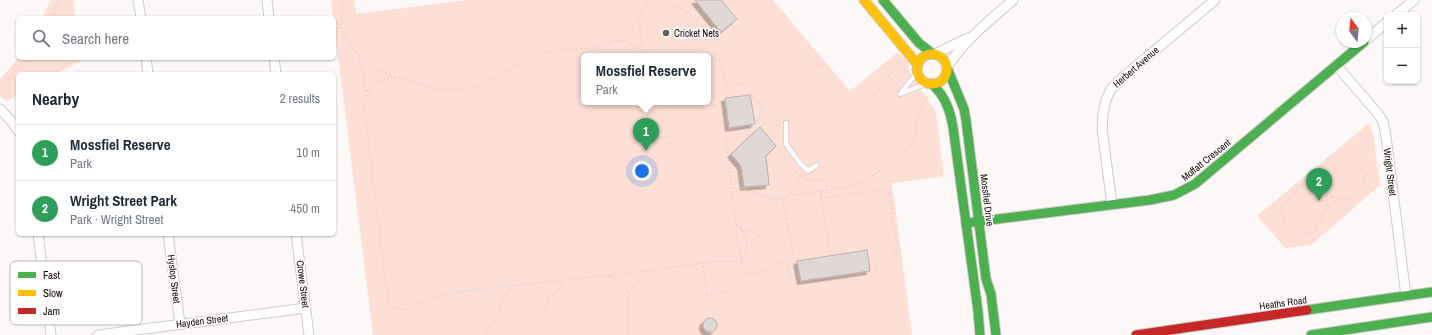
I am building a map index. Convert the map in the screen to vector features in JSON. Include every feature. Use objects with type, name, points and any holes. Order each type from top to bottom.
[{"type":"street","points":[[138,0],[140,16]]},
{"type":"street","points":[[266,0],[269,16]]},
{"type":"street","points":[[864,0],[900,42],[917,68],[921,79],[941,91],[952,117],[980,335]]},
{"type":"street","points":[[882,0],[919,43],[934,54],[943,58],[947,68]]},
{"type":"street","points":[[930,84],[941,81],[946,75],[947,68],[956,53],[971,37],[1013,0]]},
{"type":"street","name":"Herbert Avenue","points":[[1112,205],[1102,128],[1106,100],[1111,89],[1122,78],[1215,0]]},
{"type":"street","points":[[1400,12],[1414,0]]},
{"type":"street","points":[[1372,35],[1384,25]]},
{"type":"street","points":[[917,68],[923,57],[934,54],[971,37]]},
{"type":"street","name":"Moffatt Crescent","points":[[966,223],[1112,205],[1173,196],[1183,192],[1195,184],[1357,48]]},
{"type":"street","points":[[146,60],[148,72]]},
{"type":"street","points":[[274,60],[276,72]]},
{"type":"street","name":"Wright Street","points":[[1336,65],[1379,115],[1383,122],[1406,296]]},
{"type":"street","name":"Mossfiel Drive","points":[[947,68],[964,110],[986,279],[991,294],[996,335]]},
{"type":"street","points":[[0,109],[16,127]]},
{"type":"street","points":[[38,236],[41,261]]},
{"type":"street","name":"Hyslop Street","points":[[168,236],[180,324]]},
{"type":"street","name":"Crowe Street","points":[[296,236],[309,335]]},
{"type":"street","name":"Heaths Road","points":[[1136,335],[1432,292]]},
{"type":"street","name":"Hayden Street","points":[[98,335],[306,308]]},
{"type":"street","points":[[1311,335],[1432,317]]},
{"type":"street","points":[[50,325],[51,335]]},
{"type":"lane","points":[[917,68],[900,94],[930,84]]},
{"type":"lane","points":[[786,122],[786,144],[799,162],[808,171],[817,165]]},
{"type":"path","points":[[53,16],[60,0]]},
{"type":"path","points":[[343,0],[340,25],[350,45],[358,56],[367,93]]},
{"type":"path","points":[[358,56],[381,71],[399,78],[438,89],[462,90],[478,85],[534,55],[550,50],[582,50],[598,47],[615,40],[639,19],[648,0]]},
{"type":"path","points":[[667,0],[673,6],[696,19],[715,44]]},
{"type":"path","points":[[639,19],[643,50]]},
{"type":"path","points":[[615,40],[624,41],[643,50],[646,53]]},
{"type":"path","points":[[711,56],[719,60],[730,58]]},
{"type":"path","points":[[866,109],[902,58]]},
{"type":"path","points":[[0,88],[26,60]]},
{"type":"path","points":[[719,60],[727,89],[733,88],[742,83],[775,119],[778,125],[778,130]]},
{"type":"path","points":[[899,62],[908,76]]},
{"type":"path","points":[[399,78],[392,77],[374,86],[367,93],[364,103],[388,302],[392,307],[407,309],[429,299],[458,292],[718,261],[742,262]]},
{"type":"path","points":[[791,193],[796,195],[846,188],[859,184],[873,177],[911,144],[921,104],[927,97],[918,91]]},
{"type":"path","points":[[762,106],[762,113],[751,129],[726,142],[738,252],[746,274],[756,273],[771,267],[780,261],[789,266],[795,265],[782,197]]},
{"type":"path","points":[[778,144],[782,154],[792,164],[800,176],[805,180],[825,180],[827,190]]},
{"type":"path","points":[[1328,205],[1357,193],[1363,184],[1366,174],[1375,166],[1389,162]]},
{"type":"path","points":[[731,182],[761,196],[773,199],[791,193],[800,176]]},
{"type":"path","points":[[1309,180],[1314,181],[1326,195],[1328,205],[1316,231],[1311,234],[1296,234],[1284,221],[1282,211],[1284,205],[1300,186],[1309,180]]},
{"type":"path","points":[[821,198],[889,189],[897,245],[895,254],[876,264],[876,270],[879,270]]},
{"type":"path","points":[[820,191],[830,256]]},
{"type":"path","points":[[1326,195],[1338,200]]},
{"type":"path","points":[[746,249],[754,244],[759,239],[759,236],[775,223],[786,218]]},
{"type":"path","points":[[736,224],[744,234],[747,244],[745,253],[741,258]]},
{"type":"path","points":[[741,230],[757,233],[759,236]]},
{"type":"path","points":[[702,263],[707,295],[728,292]]},
{"type":"path","points":[[789,266],[791,282]]},
{"type":"path","points":[[630,335],[627,312],[629,293],[644,274],[652,270]]},
{"type":"path","points":[[606,275],[616,278],[629,293]]},
{"type":"path","points":[[543,314],[548,300],[567,280]]},
{"type":"path","points":[[486,335],[511,286]]},
{"type":"shaded area","points":[[51,0],[73,0],[75,16],[43,16]]},
{"type":"shaded area","points":[[331,0],[354,0],[356,14],[466,0],[773,0],[850,91],[897,53],[908,60],[910,72],[936,113],[944,176],[892,183],[912,335],[373,335],[336,40],[336,16],[333,16]]},
{"type":"shaded area","points":[[16,60],[80,60],[61,72],[16,72],[16,96],[6,101],[0,96],[0,80]]},
{"type":"shaded area","points":[[1369,123],[1373,132],[1380,185],[1311,245],[1285,248],[1257,216]]},
{"type":"building","points":[[695,0],[721,0],[737,19],[721,32]]},
{"type":"building","points":[[750,95],[755,124],[729,128],[725,98]]},
{"type":"building","points":[[760,127],[776,146],[766,156],[769,185],[744,187],[741,166],[731,154]]},
{"type":"building","points":[[867,250],[870,271],[801,281],[797,261]]},
{"type":"building","points":[[707,318],[713,318],[717,322],[717,328],[713,332],[707,332],[703,328],[703,322]]},
{"type":"traffic: fast","points":[[883,0],[919,43],[933,54]]},
{"type":"traffic: fast","points":[[966,223],[1150,200],[1174,195],[1195,184],[1357,48]]},
{"type":"traffic: fast","points":[[948,70],[964,109],[966,120],[986,279],[991,294],[996,335]]},
{"type":"traffic: fast","points":[[932,84],[940,93],[946,104],[953,127],[980,335]]},
{"type":"traffic: fast","points":[[1307,310],[1432,292]]},
{"type":"traffic: fast","points":[[1311,335],[1432,317]]},
{"type":"traffic: slow","points":[[864,0],[918,65]]},
{"type":"traffic: slow","points":[[932,54],[943,58],[947,69],[943,80],[932,84],[921,80],[917,69],[921,58],[932,54]]},
{"type":"traffic: jam","points":[[1136,335],[1307,310]]},
{"type":"place","name":"Cricket Nets","points":[[666,33]]},
{"type":"place","name":"Mossfiel Reserve","points":[[646,151]]},
{"type":"place","name":"Wright Street Park","points":[[1319,201]]}]
